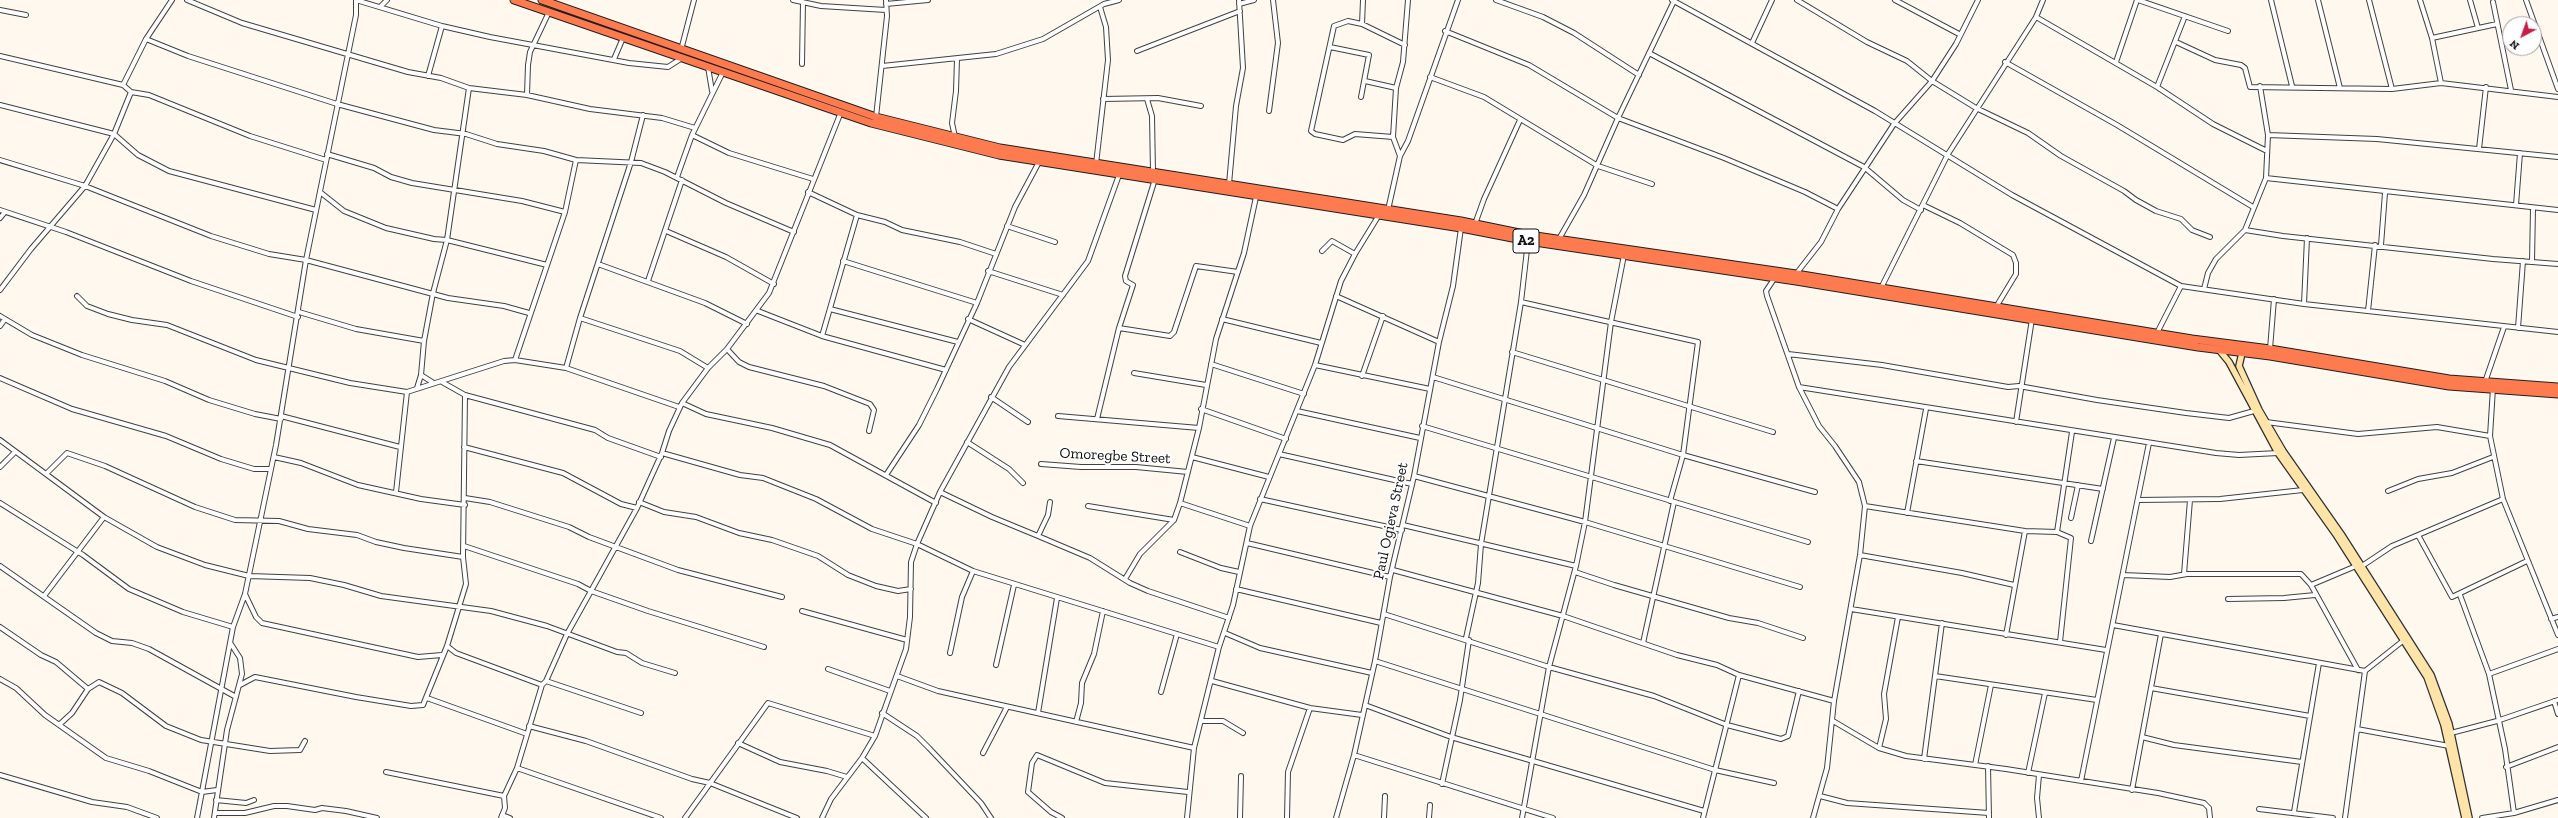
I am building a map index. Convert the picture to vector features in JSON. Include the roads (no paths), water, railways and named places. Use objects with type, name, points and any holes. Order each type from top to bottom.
[{"type":"highway","name":"A2","points":[[514,0],[894,130],[1039,162],[1119,175],[1154,176],[1388,210],[1559,239],[1796,274],[1996,306],[2223,344],[2270,349],[2317,360],[2449,386],[2558,394]]},
{"type":"highway","name":"A2","points":[[543,0],[681,50],[876,117],[1007,149],[1096,164],[1256,197],[1379,215],[1528,241],[1624,254],[2220,350],[2317,360],[2449,379],[2558,387]]},
{"type":"street","points":[[123,86],[146,39],[172,0]]},
{"type":"street","points":[[187,0],[242,23],[347,55],[469,88],[527,95],[590,109],[642,115],[695,128]]},
{"type":"street","points":[[197,818],[213,742],[221,689],[233,628],[245,594],[274,457],[306,260],[356,15],[356,0],[442,26],[533,45],[668,67],[682,58]]},
{"type":"street","points":[[380,8],[387,0]]},
{"type":"street","points":[[681,50],[694,0]]},
{"type":"street","points":[[793,0],[821,6],[886,10]]},
{"type":"street","points":[[876,117],[882,66],[886,2],[928,0]]},
{"type":"street","points":[[882,66],[996,54],[1042,39],[1100,7],[1103,2],[1119,0]]},
{"type":"street","points":[[1228,186],[1236,106],[1242,68],[1239,2],[1254,0]]},
{"type":"street","points":[[1269,111],[1278,43],[1273,0]]},
{"type":"street","points":[[1362,24],[1363,0]]},
{"type":"street","points":[[1400,156],[1393,137],[1396,88],[1405,45],[1408,0]]},
{"type":"street","points":[[1388,210],[1400,156],[1408,141],[1445,32],[1458,0]]},
{"type":"street","points":[[1496,0],[1543,17],[1574,33],[1639,75]]},
{"type":"street","points":[[1752,43],[1772,0]]},
{"type":"street","points":[[1797,0],[1867,42],[1906,61],[1932,81],[1976,108],[2028,133],[2061,156],[2124,191],[2156,211],[2181,218],[2192,230],[2210,237]]},
{"type":"street","points":[[1895,0],[1959,34]]},
{"type":"street","points":[[1796,274],[1821,242],[1838,209],[1864,167],[1894,124],[1932,81],[1978,0]]},
{"type":"street","points":[[1881,288],[1948,154],[2005,62],[2036,17],[2043,0]]},
{"type":"street","points":[[2116,62],[2137,0],[2228,31]]},
{"type":"street","points":[[2271,0],[2292,86]]},
{"type":"street","points":[[2318,0],[2340,88]]},
{"type":"street","points":[[2369,0],[2392,89]]},
{"type":"street","points":[[2420,0],[2432,38],[2441,83]]},
{"type":"street","points":[[2470,0],[2478,28]]},
{"type":"street","points":[[2526,0],[2558,89]]},
{"type":"street","points":[[1559,239],[1584,195],[1598,166],[1618,118],[1673,1],[1752,43],[1948,154],[2012,195],[2181,286],[2304,304],[2558,332]]},
{"type":"street","points":[[802,64],[803,2]]},
{"type":"street","points":[[2493,2],[2511,90]]},
{"type":"street","points":[[1096,164],[1108,60],[1106,27],[1100,7]]},
{"type":"street","points":[[0,10],[26,15]]},
{"type":"street","points":[[1137,51],[1240,11]]},
{"type":"street","points":[[527,95],[528,65],[533,45],[549,12]]},
{"type":"street","points":[[2158,87],[2185,16]]},
{"type":"street","points":[[2036,17],[2158,87],[2213,124],[2267,151]]},
{"type":"street","points":[[1393,137],[1355,134],[1343,140],[1315,134],[1311,131],[1333,29],[1337,24],[1348,21],[1362,24],[1405,45]]},
{"type":"street","points":[[2432,38],[2497,24]]},
{"type":"street","points":[[428,76],[442,26]]},
{"type":"street","points":[[1445,32],[1529,65],[1618,118],[1724,158],[1805,192],[1838,209]]},
{"type":"street","points":[[614,59],[623,38]]},
{"type":"street","points":[[146,39],[188,56],[337,104],[434,130],[497,144],[544,151],[576,160],[641,163],[682,180],[726,203],[794,232]]},
{"type":"street","points":[[2176,42],[2215,60],[2242,65],[2245,68],[2249,85],[2392,89],[2441,83],[2486,87],[2558,97]]},
{"type":"street","points":[[1330,47],[1369,55],[1361,97]]},
{"type":"street","points":[[1649,53],[1864,167],[1903,200],[1921,210]]},
{"type":"street","points":[[0,56],[123,86],[131,92],[150,95],[250,136],[326,160]]},
{"type":"street","points":[[955,137],[952,123],[956,91],[957,59]]},
{"type":"street","points":[[2005,62],[2110,121],[2252,207]]},
{"type":"street","points":[[708,66],[712,91]]},
{"type":"street","points":[[677,178],[695,128],[712,91],[724,71]]},
{"type":"street","points":[[1430,77],[1484,97],[1598,166],[1652,184]]},
{"type":"street","points":[[1365,81],[1396,88]]},
{"type":"street","points":[[2204,289],[2208,273],[2216,259],[2245,230],[2252,207],[2266,178],[2268,135],[2260,86]]},
{"type":"street","points":[[2479,148],[2486,87]]},
{"type":"street","points":[[417,388],[421,375],[424,341],[433,294],[447,240],[469,88]]},
{"type":"street","points":[[0,290],[49,227],[84,186],[114,134],[131,92]]},
{"type":"street","points":[[1097,419],[1119,328],[1133,285],[1126,281],[1125,276],[1154,176],[1152,116],[1147,99]]},
{"type":"street","points":[[1103,100],[1170,99],[1201,106]]},
{"type":"street","points":[[0,105],[114,134],[138,155],[168,171],[316,210]]},
{"type":"street","points":[[510,818],[502,817],[504,796],[517,768],[542,685],[546,681],[567,634],[640,502],[662,455],[679,407],[708,368],[727,349],[758,311],[774,284],[813,179],[841,112]]},
{"type":"street","points":[[566,368],[580,318],[631,162],[642,115]]},
{"type":"street","points":[[1475,224],[1484,199],[1520,120]]},
{"type":"street","points":[[692,135],[729,153],[813,179]]},
{"type":"street","points":[[2268,135],[2377,139],[2558,157]]},
{"type":"street","points":[[2516,205],[2520,153]]},
{"type":"street","points":[[327,154],[374,168],[399,180],[522,201],[565,212]]},
{"type":"street","points":[[0,160],[84,186],[211,236],[269,254],[306,260],[433,294],[529,312]]},
{"type":"street","points":[[515,360],[529,312],[565,212],[576,160]]},
{"type":"street","points":[[886,476],[919,425],[946,370],[977,302],[1007,226],[1039,162]]},
{"type":"street","points":[[822,818],[875,736],[890,691],[897,676],[907,640],[911,589],[911,562],[917,544],[940,492],[991,397],[1025,345],[1088,261],[1119,175]]},
{"type":"street","points":[[2266,178],[2385,193],[2558,210]]},
{"type":"street","points":[[648,281],[682,180]]},
{"type":"street","points":[[320,192],[344,211],[362,220],[386,228],[434,239],[447,240],[547,265]]},
{"type":"street","points":[[808,192],[857,215],[885,222],[902,230],[960,242],[996,254]]},
{"type":"street","points":[[2381,245],[2385,193]]},
{"type":"street","points":[[1125,579],[1140,554],[1174,520],[1180,503],[1192,457],[1211,364],[1222,320],[1238,272],[1256,197]]},
{"type":"street","points":[[1923,205],[1960,223],[2013,256],[2016,263],[2016,274],[1996,306]]},
{"type":"street","points":[[2532,262],[2533,208]]},
{"type":"street","points":[[0,210],[191,281],[298,314],[356,329],[424,341]]},
{"type":"street","points":[[0,218],[5,212]]},
{"type":"street","points":[[822,336],[857,215]]},
{"type":"street","points":[[1187,818],[1188,792],[1194,748],[1212,681],[1219,647],[1229,618],[1250,526],[1304,394],[1336,296],[1355,254],[1379,215]]},
{"type":"street","points":[[1007,226],[1055,242]]},
{"type":"street","name":"Paul Ogieva Street","points":[[1336,818],[1354,755],[1362,715],[1376,661],[1381,623],[1384,614],[1390,577],[1393,570],[1414,476],[1422,426],[1452,286],[1460,228]]},
{"type":"street","points":[[2245,230],[2283,236],[2558,264]]},
{"type":"street","points":[[666,231],[726,257],[774,284]]},
{"type":"street","points":[[2304,304],[2307,238]]},
{"type":"street","points":[[1322,251],[1332,241],[1355,254]]},
{"type":"street","points":[[1442,784],[1461,689],[1467,639],[1476,592],[1481,544],[1490,498],[1504,399],[1521,302],[1528,241]]},
{"type":"street","points":[[2368,311],[2375,245]]},
{"type":"street","points":[[1522,818],[1525,809],[1549,667],[1575,572],[1585,522],[1610,322],[1624,254]]},
{"type":"street","points":[[843,261],[977,302]]},
{"type":"street","points":[[2518,328],[2523,261]]},
{"type":"street","points":[[598,264],[705,303],[746,324]]},
{"type":"street","points":[[1119,328],[1170,336],[1174,332],[1196,266],[1238,272]]},
{"type":"street","points":[[988,271],[1063,295]]},
{"type":"street","points":[[1774,279],[1766,291],[1767,296],[1799,388],[1819,426],[1836,446],[1859,482],[1864,506],[1860,555],[1834,701],[1827,768],[1813,818]]},
{"type":"street","points":[[2157,333],[2181,286]]},
{"type":"street","points":[[77,296],[87,306],[96,310],[132,320],[166,325],[234,352],[289,368],[350,383],[407,392],[432,382],[442,382],[465,395],[595,430],[608,438],[662,455],[740,474],[763,478],[816,499],[872,528],[917,544],[973,572],[1219,647]]},
{"type":"street","points":[[1336,296],[1439,342]]},
{"type":"street","points":[[2270,349],[2274,299]]},
{"type":"street","points":[[1521,302],[1698,342],[1688,405],[1684,455],[1672,502],[1655,595],[1643,642]]},
{"type":"street","points":[[830,309],[958,342]]},
{"type":"street","points":[[758,311],[822,336],[946,370]]},
{"type":"street","points":[[0,316],[32,335],[82,355],[165,381],[216,402],[255,414],[281,417],[400,447]]},
{"type":"street","points":[[1362,376],[1383,316]]},
{"type":"street","points":[[580,318],[680,351],[708,368]]},
{"type":"street","points":[[0,326],[5,319]]},
{"type":"street","points":[[968,319],[1025,345]]},
{"type":"street","points":[[2016,422],[2032,319]]},
{"type":"street","points":[[1222,320],[1321,343]]},
{"type":"street","points":[[2485,382],[2504,327]]},
{"type":"street","points":[[727,349],[739,362],[749,367],[824,386],[870,404],[874,410],[868,431]]},
{"type":"street","points":[[2220,350],[2229,362],[2254,411],[2278,453],[2359,566],[2427,677],[2444,725],[2464,818]]},
{"type":"street","points":[[1512,352],[1603,378],[1773,432]]},
{"type":"street","points":[[2242,353],[2239,366],[2266,422],[2283,451],[2431,675],[2451,733],[2469,818]]},
{"type":"street","points":[[1788,354],[1867,363],[2008,387],[2021,386],[2120,404],[2223,418],[2254,411]]},
{"type":"street","points":[[442,382],[447,378],[504,361],[515,360],[566,368],[679,407]]},
{"type":"street","points":[[1211,364],[1304,394]]},
{"type":"street","points":[[1314,366],[1430,389]]},
{"type":"street","points":[[1134,373],[1206,385]]},
{"type":"street","points":[[421,375],[432,382]]},
{"type":"street","points":[[1433,377],[1598,427],[1684,455],[1815,492]]},
{"type":"street","points":[[0,378],[72,410],[172,438],[221,459],[254,469],[271,469]]},
{"type":"street","points":[[2494,382],[2492,390],[2490,436],[2493,457],[2504,499],[2527,561],[2558,635]]},
{"type":"street","points":[[1799,388],[2149,443],[2239,455],[2278,453]]},
{"type":"street","points":[[396,492],[407,392]]},
{"type":"street","points":[[240,685],[255,677],[419,707],[427,698],[442,654],[447,646],[466,584],[463,557],[465,506],[465,395]]},
{"type":"street","points":[[991,397],[1028,422]]},
{"type":"street","points":[[682,403],[706,414],[772,428],[830,445],[936,503]]},
{"type":"street","points":[[1201,409],[1286,439]]},
{"type":"street","points":[[1907,513],[1926,409]]},
{"type":"street","points":[[1297,411],[1420,438]]},
{"type":"street","points":[[1058,416],[1198,428]]},
{"type":"street","points":[[2266,422],[2358,434],[2437,426],[2490,436]]},
{"type":"street","points":[[1422,426],[1808,542]]},
{"type":"street","points":[[2057,532],[2072,432]]},
{"type":"street","points":[[2091,541],[2114,438]]},
{"type":"street","points":[[0,440],[104,517],[157,547],[225,571],[249,576],[310,578],[344,585],[381,596],[492,612],[547,626],[626,653],[642,663],[675,673]]},
{"type":"street","points":[[967,442],[1009,469],[1023,483]]},
{"type":"street","points":[[2081,781],[2106,650],[2114,625],[2149,443]]},
{"type":"street","points":[[464,447],[563,474],[621,504],[637,508]]},
{"type":"street","points":[[0,467],[15,452]]},
{"type":"street","points":[[46,474],[67,453],[105,466],[195,507],[235,520],[260,522],[279,521],[308,529],[357,535],[376,542],[404,548],[463,557]]},
{"type":"street","points":[[1279,454],[1412,484]]},
{"type":"street","points":[[274,457],[301,463],[358,485],[465,506]]},
{"type":"street","points":[[1192,457],[1270,477]]},
{"type":"street","points":[[2388,491],[2418,479],[2452,473],[2493,457]]},
{"type":"street","points":[[1916,461],[2103,489]]},
{"type":"street","name":"Omoregbe Street","points":[[1041,464],[1081,467],[1136,467],[1188,472]]},
{"type":"street","points":[[1414,476],[1490,498],[1585,522],[1800,587]]},
{"type":"street","points":[[2071,518],[2078,485]]},
{"type":"street","points":[[2138,500],[2190,500],[2304,490]]},
{"type":"street","points":[[940,492],[992,517],[1090,558],[1148,591],[1229,618]]},
{"type":"street","points":[[465,498],[490,502],[569,527],[588,537],[678,570],[782,597]]},
{"type":"street","points":[[2310,585],[2359,566],[2392,546],[2504,499]]},
{"type":"street","points":[[1260,500],[1402,527],[1576,566]]},
{"type":"street","points":[[2184,574],[2190,500]]},
{"type":"street","points":[[640,502],[664,512],[696,517],[739,533],[772,540],[818,556],[848,574],[876,586],[898,591],[911,589]]},
{"type":"street","points":[[1038,536],[1048,515],[1050,502]]},
{"type":"street","points":[[0,503],[76,552],[118,583],[140,595],[169,605],[183,612],[233,628]]},
{"type":"street","points":[[1180,503],[1250,526]]},
{"type":"street","points":[[1088,506],[1174,520]]},
{"type":"street","points":[[1864,506],[2025,531],[2057,532],[2072,538],[2060,642]]},
{"type":"street","points":[[44,596],[104,517]]},
{"type":"street","points":[[2006,635],[2025,531]]},
{"type":"street","points":[[2418,535],[2449,596],[2460,594],[2527,561]]},
{"type":"street","points":[[1247,543],[1390,577]]},
{"type":"street","points":[[464,546],[578,584],[591,591],[648,612],[764,647]]},
{"type":"street","points":[[1180,552],[1221,568],[1239,572]]},
{"type":"street","points":[[1860,555],[1962,573],[2014,585]]},
{"type":"street","points":[[0,566],[105,638],[149,649],[236,697]]},
{"type":"street","points":[[1393,570],[1563,616],[1717,665],[1739,675],[1834,701]]},
{"type":"street","points":[[950,653],[962,597],[973,572]]},
{"type":"street","points":[[1575,572],[1729,618],[1758,623],[1803,638]]},
{"type":"street","points":[[2123,575],[2170,577],[2184,574],[2301,574],[2310,585],[2358,670]]},
{"type":"street","points":[[996,665],[1014,585]]},
{"type":"street","points":[[1236,589],[1381,623]]},
{"type":"street","points":[[245,594],[256,617],[262,623],[418,657],[442,654]]},
{"type":"street","points":[[2228,599],[2284,598],[2315,594]]},
{"type":"street","points":[[2460,594],[2489,674],[2514,813]]},
{"type":"street","points":[[1038,713],[1058,598]]},
{"type":"street","points":[[1851,609],[2106,650]]},
{"type":"street","points":[[802,611],[907,640]]},
{"type":"street","points":[[1076,722],[1081,703],[1082,683],[1094,654],[1103,611]]},
{"type":"street","points":[[1384,614],[1467,639],[1549,667],[1654,696],[1727,725],[1781,739],[1786,739],[1799,691]]},
{"type":"street","points":[[1879,748],[1886,719],[1884,694],[1898,617]]},
{"type":"street","points":[[2551,619],[2558,617]]},
{"type":"street","points":[[1924,759],[1942,624]]},
{"type":"street","points":[[2114,625],[2365,671]]},
{"type":"street","points":[[0,627],[41,655],[56,662],[88,689]]},
{"type":"street","points":[[1224,633],[1260,648],[1372,674]]},
{"type":"street","points":[[1161,692],[1177,634]]},
{"type":"street","points":[[2132,790],[2161,634]]},
{"type":"street","points":[[2345,818],[2365,671],[2404,640]]},
{"type":"street","points":[[214,818],[225,742],[240,685],[242,666],[238,655],[231,644]]},
{"type":"street","points":[[447,646],[463,656],[542,685]]},
{"type":"street","points":[[2489,674],[2558,650]]},
{"type":"street","points":[[1376,661],[1461,689],[1542,713],[1715,770],[1774,783]]},
{"type":"street","points":[[2294,812],[2319,663]]},
{"type":"street","points":[[828,669],[890,691]]},
{"type":"street","points":[[1703,818],[1739,675]]},
{"type":"street","points":[[897,676],[938,691],[1194,748]]},
{"type":"street","points":[[1935,676],[2097,700]]},
{"type":"street","points":[[0,678],[16,688],[45,715],[60,724],[106,758],[149,771],[202,792],[217,790]]},
{"type":"street","points":[[546,681],[641,713]]},
{"type":"street","points":[[1212,681],[1310,708],[1362,715]]},
{"type":"street","points":[[60,724],[72,713],[88,689],[99,682],[137,703],[166,726],[213,742],[225,742],[253,750],[297,751],[300,750],[305,741]]},
{"type":"street","points":[[1976,765],[1991,685]]},
{"type":"street","points":[[2151,688],[2310,716]]},
{"type":"street","points":[[2028,773],[2045,693]]},
{"type":"street","points":[[427,698],[527,734]]},
{"type":"street","points":[[2451,733],[2497,721],[2556,701],[2558,714]]},
{"type":"street","points":[[685,818],[738,742],[766,705],[770,703],[875,736]]},
{"type":"street","points":[[1365,705],[1451,737],[1704,811]]},
{"type":"street","points":[[983,753],[1007,707]]},
{"type":"street","points":[[1287,818],[1288,772],[1310,708]]},
{"type":"street","points":[[882,713],[916,736],[929,748],[981,803],[991,818]]},
{"type":"street","points":[[1201,721],[1223,721],[1243,733]]},
{"type":"street","points":[[1833,721],[1879,748],[1924,759],[1988,766],[2204,803],[2209,808],[2210,818]]},
{"type":"street","points":[[529,726],[586,741],[692,779],[710,783],[796,818]]},
{"type":"street","points":[[2357,729],[2449,746]]},
{"type":"street","points":[[2142,737],[2174,745],[2302,762]]},
{"type":"street","points":[[738,742],[780,762],[827,771],[847,778]]},
{"type":"street","points":[[2506,767],[2558,747]]},
{"type":"street","points":[[1062,818],[1051,812],[1028,792],[1032,762],[1037,755],[1050,759],[1092,780],[1105,783],[1188,792]]},
{"type":"street","points":[[1354,755],[1553,818]]},
{"type":"street","points":[[862,758],[926,818]]},
{"type":"street","points":[[1820,796],[1847,804],[1989,816],[1988,766]]},
{"type":"street","points":[[517,768],[661,818]]},
{"type":"street","points":[[386,772],[504,796]]},
{"type":"street","points":[[0,775],[92,802],[127,807],[157,818]]},
{"type":"street","points":[[2039,775],[2037,798],[2040,818]]},
{"type":"street","points":[[1240,818],[1241,776]]},
{"type":"street","points":[[1384,818],[1385,796]]},
{"type":"street","points":[[216,800],[246,803],[254,800]]},
{"type":"street","points":[[2482,818],[2514,813],[2558,800]]},
{"type":"street","points":[[1429,818],[1430,805]]},
{"type":"street","points":[[215,813],[245,813],[274,806],[287,806],[315,810],[322,808],[346,811],[377,818]]},
{"type":"street","points":[[2259,809],[2294,812],[2333,818]]}]
